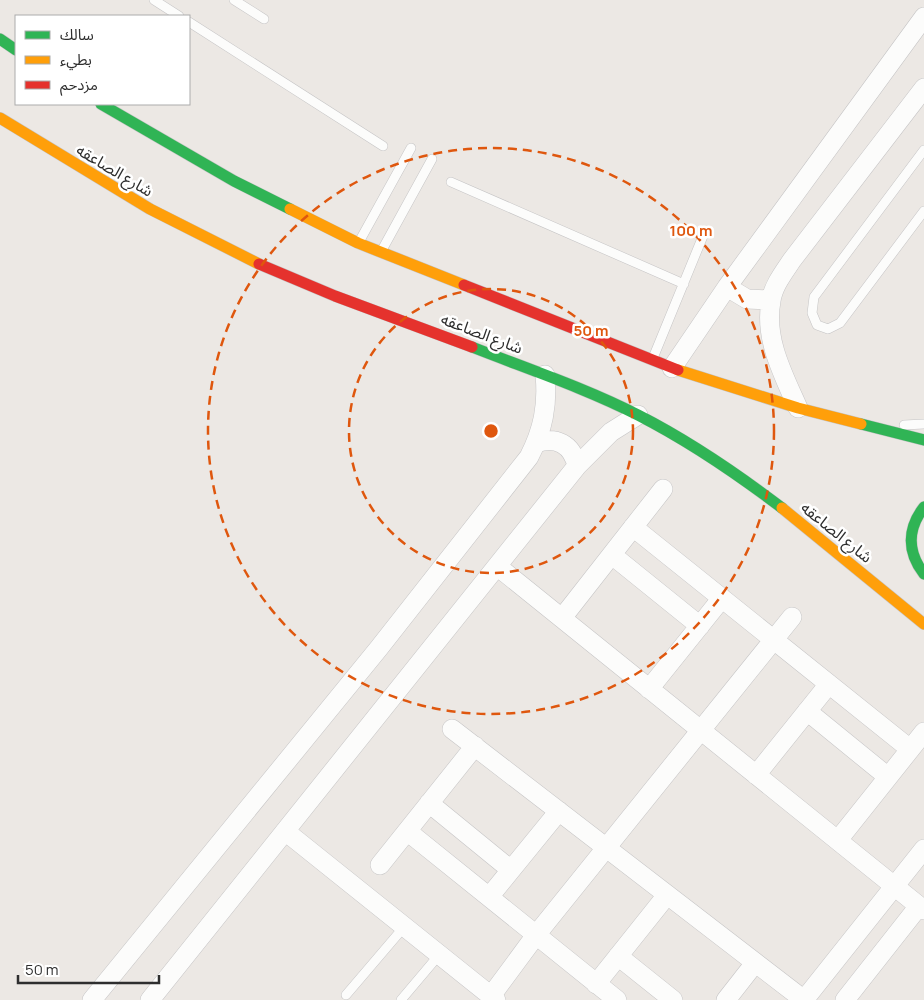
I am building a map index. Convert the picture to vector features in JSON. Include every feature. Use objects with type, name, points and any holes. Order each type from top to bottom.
[{"type":"street","points":[[672,368],[727,287],[924,17]]},
{"type":"street","points":[[0,40],[15,49]]},
{"type":"street","points":[[798,408],[773,348],[770,333],[771,300],[777,284],[792,260],[924,88]]},
{"type":"street","points":[[102,105],[234,181],[358,243],[380,252],[672,368],[798,408],[876,426],[924,440]]},
{"type":"street","name":"شارع الصاعقه","points":[[0,118],[117,191],[249,260],[355,304],[545,375],[638,415],[691,444],[763,493],[924,624]]},
{"type":"street","points":[[727,287],[747,298],[771,300]]},
{"type":"street","points":[[92,1000],[385,640],[520,470],[536,443],[546,403],[545,375]]},
{"type":"street","points":[[150,1000],[577,466],[611,432],[638,415]]},
{"type":"street","points":[[536,443],[554,440],[563,443],[575,457],[577,466]]},
{"type":"street","points":[[562,618],[663,489]]},
{"type":"street","points":[[924,507],[915,520],[910,540],[914,560],[924,574]]},
{"type":"street","points":[[633,527],[910,749]]},
{"type":"street","points":[[612,555],[700,626]]},
{"type":"street","points":[[497,566],[922,908],[845,1000]]},
{"type":"street","points":[[649,689],[722,598]]},
{"type":"street","points":[[285,831],[493,998],[536,935],[792,617]]},
{"type":"street","points":[[756,775],[829,684]]},
{"type":"street","points":[[807,712],[888,777]]},
{"type":"street","points":[[452,729],[804,1000],[924,849]]},
{"type":"street","points":[[838,840],[924,732]]},
{"type":"street","points":[[380,865],[475,746]]},
{"type":"street","points":[[429,804],[511,870]]},
{"type":"street","points":[[489,897],[558,811]]},
{"type":"street","points":[[407,831],[617,1000]]},
{"type":"street","points":[[596,984],[667,895]]},
{"type":"street","points":[[618,956],[674,1000]]},
{"type":"street","points":[[726,1000],[755,963]]},
{"type":"lane","points":[[154,0],[177,15]]},
{"type":"lane","points":[[234,0],[264,19]]},
{"type":"lane","points":[[190,23],[383,146]]},
{"type":"lane","points":[[358,243],[411,148]]},
{"type":"lane","points":[[924,150],[814,297],[812,313],[817,326],[828,329],[840,323],[924,211]]},
{"type":"lane","points":[[380,252],[432,158]]},
{"type":"lane","points":[[451,182],[684,284]]},
{"type":"lane","points":[[652,361],[703,236]]},
{"type":"lane","points":[[876,426],[924,424]]},
{"type":"lane","points":[[346,995],[404,927]]},
{"type":"lane","points":[[401,1000],[439,955]]},
{"type":"traffic: fast","points":[[0,39],[15,49]]},
{"type":"traffic: fast","points":[[103,105],[234,181],[290,209]]},
{"type":"traffic: fast","points":[[472,347],[577,387],[638,415],[712,458],[782,508]]},
{"type":"traffic: fast","points":[[861,424],[924,440]]},
{"type":"traffic: fast","points":[[924,507],[914,524],[911,540],[914,557],[924,574]]},
{"type":"traffic: slow","points":[[0,118],[150,209],[259,264]]},
{"type":"traffic: slow","points":[[290,209],[358,243],[464,285]]},
{"type":"traffic: slow","points":[[678,370],[798,408],[861,424]]},
{"type":"traffic: slow","points":[[782,508],[924,624]]},
{"type":"traffic: jam","points":[[259,264],[335,296],[472,347]]},
{"type":"traffic: jam","points":[[464,285],[678,370]]}]
